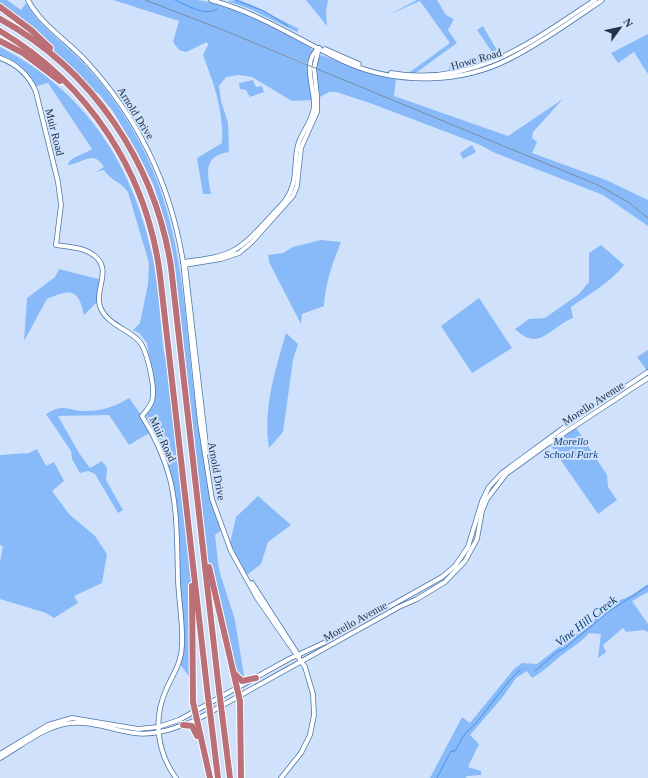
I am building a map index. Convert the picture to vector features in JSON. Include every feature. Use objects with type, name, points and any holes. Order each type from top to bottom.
[{"type":"highway","points":[[0,7],[40,38],[95,97],[123,135],[142,170],[159,214],[171,267],[230,778]]},
{"type":"highway","points":[[0,19],[36,42],[63,63]]},
{"type":"highway","points":[[0,31],[23,46],[50,67],[87,105],[110,137],[130,172],[143,203],[154,242],[160,275],[218,778]]},
{"type":"highway","points":[[0,41],[34,61],[87,105]]},
{"type":"highway","points":[[201,528],[231,667],[240,701],[241,778]]},
{"type":"highway","points":[[192,556],[193,682],[195,713],[210,778]]},
{"type":"highway","points":[[231,667],[236,676],[242,681],[256,678]]},
{"type":"highway","points":[[183,725],[192,726],[202,746]]},
{"type":"street","name":"Arnold Drive","points":[[28,0],[40,17],[98,74],[118,99],[149,152],[166,192],[178,236],[183,264],[200,423],[212,499],[231,551],[256,598],[298,656],[310,678],[313,694],[313,722],[304,748],[281,778]]},
{"type":"street","name":"Howe Road","points":[[211,0],[250,13],[353,65],[396,77],[420,79],[464,74],[488,68],[513,58],[602,0]]},
{"type":"street","name":"Howe Road","points":[[319,48],[364,66],[388,72],[421,75],[450,73],[473,68],[503,58],[528,45],[595,0]]},
{"type":"street","points":[[183,264],[214,258],[236,250],[249,240],[288,196],[293,185],[299,141],[313,113],[314,100],[310,66],[314,52],[319,48]]},
{"type":"street","name":"Muir Road","points":[[0,58],[16,65],[32,82],[36,92],[58,182],[61,205],[56,245],[89,251],[97,258],[102,269],[102,280],[99,294],[100,308],[106,317],[140,343],[144,351],[153,386],[152,400],[142,416],[157,442],[166,465],[172,493],[182,644],[180,664],[163,698],[158,733],[160,746],[166,763],[176,778]]},
{"type":"street","name":"Morello Avenue","points":[[0,758],[48,728],[66,724],[87,723],[134,733],[158,733],[196,720],[237,693],[256,678],[328,641],[442,577],[456,566],[468,547],[482,501],[488,487],[502,473],[562,429],[648,372]]},
{"type":"street","name":"Morello Avenue","points":[[0,754],[48,725],[72,718],[132,728],[158,727],[179,720],[301,661],[445,582],[465,561],[472,550],[477,539],[482,511],[487,499],[506,474],[549,443],[648,378]]},
{"type":"green space","points":[[0,0],[7,0],[21,10],[26,3],[45,28],[92,73],[116,103],[129,123],[156,178],[176,247],[182,282],[198,424],[222,530],[215,535],[219,570],[235,620],[245,682],[238,679],[214,590],[201,528],[170,260],[171,244],[154,186],[136,150],[112,110],[99,94],[86,87],[40,38],[0,7]]},
{"type":"green space","points":[[113,0],[196,0],[210,2],[225,6],[271,26],[311,48],[312,51],[308,64],[247,40],[310,66],[314,100],[292,101],[252,77],[239,75],[226,77],[219,86],[221,101],[228,123],[229,152],[215,157],[211,162],[208,179],[211,194],[203,194],[197,158],[222,143],[220,109],[203,55],[208,45],[207,42],[186,52],[179,50],[173,42],[179,21]]},
{"type":"green space","points":[[239,0],[299,29],[297,32],[250,9],[227,1]]},
{"type":"green space","points":[[306,0],[328,0],[326,12],[327,26]]},
{"type":"green space","points":[[417,0],[437,0],[446,15],[454,19],[448,30],[457,43],[413,75],[406,75],[450,43],[420,1],[388,15]]},
{"type":"green space","points":[[483,26],[502,59],[450,73],[449,67],[492,52],[477,30]]},
{"type":"green space","points":[[648,34],[648,74],[634,52],[618,63],[611,53]]},
{"type":"green space","points":[[0,47],[30,65],[58,86],[81,109],[102,135],[119,163],[133,193],[144,225],[155,271],[164,353],[170,366],[192,556],[193,682],[180,664],[182,653],[177,548],[170,479],[151,432],[129,445],[109,415],[58,416],[79,453],[90,468],[102,461],[107,468],[106,480],[123,510],[118,513],[95,474],[88,471],[80,473],[72,459],[71,451],[46,414],[61,408],[84,411],[102,409],[119,404],[129,398],[147,423],[149,421],[146,415],[155,399],[155,390],[147,343],[139,333],[133,330],[140,323],[148,284],[149,263],[128,192],[104,170],[96,172],[104,167],[96,159],[88,158],[68,165],[74,158],[92,149],[48,83],[34,87],[28,77],[0,58]]},
{"type":"green space","points":[[321,55],[369,73],[396,79],[394,96],[508,136],[563,99],[533,132],[532,138],[537,142],[532,153],[606,180],[648,200],[648,226],[603,195],[495,153],[478,144],[370,103],[336,92],[329,92],[320,97],[316,70],[318,59]]},
{"type":"green space","points":[[253,80],[256,87],[262,86],[264,92],[250,97],[246,90],[240,89],[239,83]]},
{"type":"green space","points":[[472,145],[476,152],[463,159],[460,153]]},
{"type":"green space","points":[[321,240],[341,242],[332,265],[324,306],[302,314],[301,324],[269,262],[268,255],[283,253],[293,247]]},
{"type":"green space","points":[[601,245],[624,265],[606,283],[571,307],[573,318],[544,336],[538,338],[531,339],[523,336],[515,329],[529,319],[545,318],[579,294],[589,282],[589,253]]},
{"type":"green space","points":[[59,269],[102,280],[98,301],[84,315],[79,300],[76,295],[72,293],[62,293],[47,299],[24,341],[27,298],[55,277]]},
{"type":"green space","points":[[479,298],[512,348],[472,373],[441,326]]},
{"type":"green space","points":[[286,333],[298,344],[293,360],[283,432],[269,448],[268,418],[271,390]]},
{"type":"green space","points":[[648,350],[648,372],[637,357]]},
{"type":"green space","name":"Morello School Park","points":[[575,426],[607,475],[608,487],[617,500],[598,514],[549,443]]},
{"type":"green space","points":[[37,449],[46,466],[54,462],[64,481],[52,491],[69,514],[95,536],[107,554],[102,583],[74,596],[78,603],[54,618],[46,613],[0,599],[0,562],[3,546],[0,545],[0,455],[29,453]]},
{"type":"green space","points":[[258,496],[291,525],[268,542],[261,564],[247,575],[230,543],[236,517]]},
{"type":"green space","points":[[648,584],[648,592],[632,601],[648,624],[648,632],[643,630],[626,632],[623,628],[603,645],[606,652],[598,658],[601,634],[589,633],[578,644],[532,678],[527,671],[516,678],[502,698],[470,735],[479,744],[468,767],[481,771],[481,775],[467,776],[466,778],[430,778],[462,717],[470,723],[514,669],[522,663],[537,664],[618,601],[632,595]]},
{"type":"waterway","points":[[175,0],[202,11],[207,12],[217,9]]},
{"type":"waterway","points":[[235,0],[264,11],[288,26]]},
{"type":"waterway","name":"Vine Hill Creek","points":[[535,671],[608,612],[648,586]]},
{"type":"waterway","name":"Vine Hill Creek","points":[[437,778],[451,751],[455,751],[464,735],[477,722],[509,681],[520,670]]},
{"type":"railway","points":[[145,0],[223,30],[598,185],[628,202],[648,218]]}]
